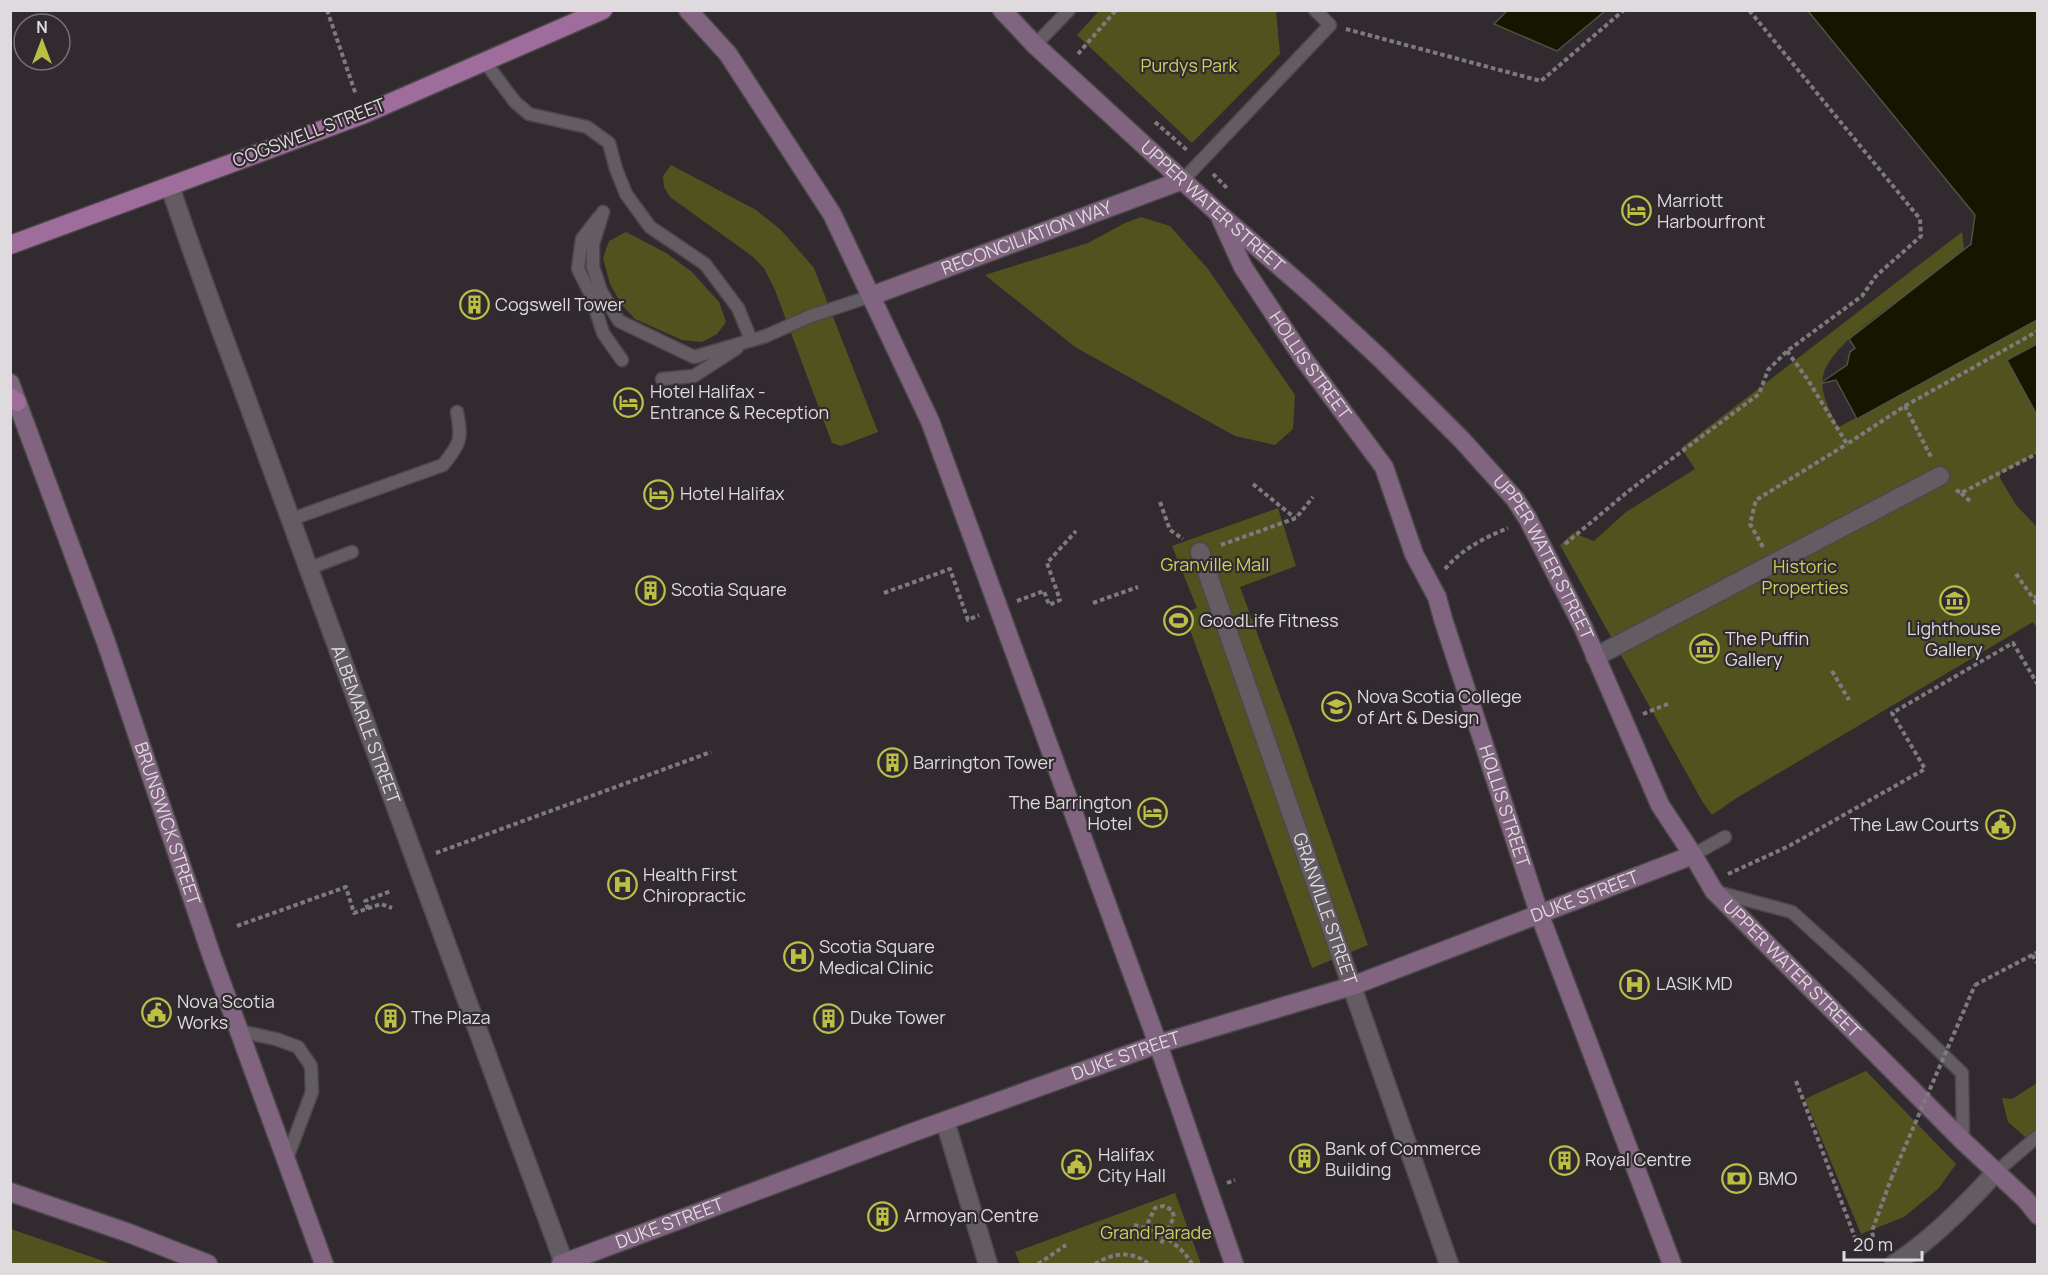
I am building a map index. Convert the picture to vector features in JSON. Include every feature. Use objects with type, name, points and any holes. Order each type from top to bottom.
[{"type":"main road","name":"COGSWELL STREET","points":[[10,245],[362,115],[603,10]]},
{"type":"street","points":[[688,10],[728,54],[832,214],[930,421],[1158,1044],[1234,1264]]},
{"type":"street","name":"UPPER WATER STREET","points":[[1002,10],[1035,45],[1394,371],[1489,468],[1515,499],[1528,519],[1583,627],[1660,806],[1693,855],[1711,887],[1963,1141],[2026,1200],[2037,1215]]},
{"type":"street","name":"RECONCILIATION WAY","points":[[871,296],[1183,180]]},
{"type":"street","name":"ALBEMARLE STREET","points":[[170,186],[201,280],[563,1264]]},
{"type":"street","name":"HOLLIS STREET","points":[[1217,212],[1243,267],[1303,358],[1384,467],[1414,554],[1437,597],[1539,912],[1672,1264]]},
{"type":"street","name":"BRUNSWICK STREET","points":[[10,383],[14,400],[106,642],[239,1031],[324,1264]]},
{"type":"street","points":[[1595,657],[1940,476]]},
{"type":"street","name":"GRANVILLE STREET","points":[[1200,552],[1449,1264]]},
{"type":"street","name":"DUKE STREET","points":[[563,1264],[1158,1044],[1352,986],[1539,912],[1693,855]]},
{"type":"street","points":[[945,1121],[988,1264]]},
{"type":"street","points":[[1895,1264],[1925,1240],[1996,1172]]},
{"type":"street","points":[[10,1192],[126,1232],[208,1264]]},
{"type":"lane","points":[[1035,45],[1069,10]]},
{"type":"lane","points":[[1183,180],[1330,25],[1315,10]]},
{"type":"lane","points":[[484,62],[515,102],[529,114],[587,127],[609,143],[626,194],[650,227],[705,264],[738,308],[751,340]]},
{"type":"lane","points":[[622,360],[603,333],[591,295],[578,268],[582,239],[603,212],[593,244],[593,267],[601,291],[619,321],[694,357],[766,336],[808,317],[871,296]]},
{"type":"lane","points":[[662,380],[694,376],[751,340]]},
{"type":"lane","points":[[289,520],[443,465],[458,447],[460,431],[457,412]]},
{"type":"lane","points":[[307,569],[352,552]]},
{"type":"lane","points":[[1693,855],[1725,837]]},
{"type":"lane","points":[[1711,887],[1792,912],[1857,971],[1962,1073],[1963,1141]]},
{"type":"lane","points":[[239,1031],[276,1039],[298,1047],[310,1066],[312,1092],[286,1161]]},
{"type":"lane","points":[[1996,1172],[2037,1136]]},
{"type":"path","points":[[327,10],[362,115]]},
{"type":"path","points":[[1078,54],[1116,10]]},
{"type":"path","points":[[1330,25],[1541,81],[1624,10]]},
{"type":"path","points":[[1548,558],[1631,489],[1759,394],[1768,370],[1787,351],[1862,296],[1876,276],[1921,236],[1920,219],[1749,10]]},
{"type":"path","points":[[1773,564],[1750,524],[1756,500],[1905,406],[2037,331]]},
{"type":"path","points":[[1787,351],[1808,380],[1847,444]]},
{"type":"path","points":[[1905,406],[1940,476],[1971,502]]},
{"type":"path","points":[[1961,493],[2037,453]]},
{"type":"path","points":[[1253,484],[1296,518]]},
{"type":"path","points":[[1200,552],[1296,518],[1313,497]]},
{"type":"path","points":[[1160,502],[1170,530]]},
{"type":"path","points":[[1437,597],[1440,576],[1457,556],[1485,538],[1528,519]]},
{"type":"path","points":[[1060,600],[1047,563],[1076,531]]},
{"type":"path","points":[[2016,574],[2035,597],[2037,607]]},
{"type":"path","points":[[1093,603],[1138,587]]},
{"type":"path","points":[[1711,887],[1925,769],[1892,713],[2013,643],[2037,685]]},
{"type":"path","points":[[1832,671],[1849,700]]},
{"type":"path","points":[[1625,722],[1670,703]]},
{"type":"path","points":[[445,849],[711,752]]},
{"type":"path","points":[[237,926],[346,887],[354,913],[381,904],[392,908]]},
{"type":"path","points":[[368,909],[364,901],[391,891]]},
{"type":"path","points":[[1874,1237],[1872,1231],[1891,1179],[1975,985],[2037,952]]},
{"type":"path","points":[[2032,956],[2037,964]]},
{"type":"path","points":[[1796,1081],[1857,1243]]},
{"type":"path","points":[[1930,1085],[1963,1118]]},
{"type":"path","points":[[1141,1237],[1155,1208],[1164,1206],[1172,1210],[1174,1217],[1160,1246]]},
{"type":"path","points":[[1134,1225],[1165,1237],[1192,1264]]},
{"type":"path","points":[[1038,1264],[1066,1245]]},
{"type":"path","points":[[1095,1264],[1105,1257],[1119,1254],[1133,1256],[1149,1264]]},
{"type":"green space","name":"Purdys Park","points":[[1099,11],[1276,11],[1280,54],[1192,143],[1077,35]]},
{"type":"green space","points":[[671,165],[756,210],[781,230],[814,268],[878,432],[841,446],[832,443],[775,290],[764,268],[752,256],[670,197],[664,187],[663,176]]},
{"type":"green space","points":[[1141,217],[1170,226],[1208,269],[1295,395],[1293,429],[1275,445],[1235,436],[1075,347],[985,275],[1088,243]]},
{"type":"green space","points":[[626,232],[666,253],[692,272],[719,302],[726,322],[717,334],[702,342],[682,340],[635,319],[622,305],[610,284],[603,258],[609,241]]},
{"type":"green space","name":"Historic Properties","points":[[1962,232],[1964,249],[1959,260],[1882,312],[1844,344],[1830,361],[1823,376],[1824,396],[1839,427],[2037,320],[2037,344],[2007,360],[2037,415],[2037,453],[2000,474],[2000,478],[2016,505],[2037,527],[2037,629],[2033,622],[1735,799],[1712,815],[1702,801],[1560,545],[1573,533],[1594,541],[1626,512],[1695,469],[1681,448]]},
{"type":"green space","name":"Granville Mall","points":[[1278,508],[1296,566],[1240,587],[1368,945],[1312,968],[1184,613],[1197,608],[1172,546]]},
{"type":"green space","points":[[1866,1071],[1956,1164],[1939,1188],[1904,1217],[1861,1234],[1805,1099]]},
{"type":"green space","points":[[2037,1083],[2037,1147],[2008,1122],[2002,1098],[2012,1099]]},
{"type":"green space","name":"Grand Parade","points":[[1175,1193],[1201,1264],[1020,1264],[1015,1252]]},
{"type":"green space","points":[[11,1229],[112,1264],[11,1264]]},
{"type":"shaded area","points":[[1507,11],[1605,11],[1557,51],[1494,24]]},
{"type":"shaded area","points":[[1808,11],[2037,11],[2037,320],[1857,419],[1836,380],[1819,384],[1847,365],[1850,352],[1855,348],[1849,339],[1971,244],[1975,215]]},
{"type":"shaded area","points":[[2037,344],[2037,415],[2007,360]]},
{"type":"place","name":"Marriott Harbourfront","points":[[1636,211]]},
{"type":"place","name":"Cogswell Tower","points":[[474,305]]},
{"type":"place","name":"Hotel Halifax - Entrance & Reception","points":[[629,402]]},
{"type":"place","name":"Hotel Halifax","points":[[659,494]]},
{"type":"place","name":"Scotia Square","points":[[650,590]]},
{"type":"place","name":"Lighthouse Gallery","points":[[1954,600]]},
{"type":"place","name":"GoodLife Fitness","points":[[1179,621]]},
{"type":"place","name":"The Puffin Gallery","points":[[1704,649]]},
{"type":"place","name":"Nova Scotia College of Art & Design","points":[[1336,707]]},
{"type":"place","name":"Barrington Tower","points":[[892,763]]},
{"type":"place","name":"The Barrington Hotel","points":[[1153,813]]},
{"type":"place","name":"The Law Courts","points":[[2000,825]]},
{"type":"place","name":"Health First Chiropractic","points":[[622,885]]},
{"type":"place","name":"Scotia Square Medical Clinic","points":[[798,957]]},
{"type":"place","name":"LASIK MD","points":[[1635,984]]},
{"type":"place","name":"Nova Scotia Works","points":[[156,1012]]},
{"type":"place","name":"The Plaza","points":[[390,1018]]},
{"type":"place","name":"Duke Tower","points":[[829,1018]]},
{"type":"place","name":"Bank of Commerce Building","points":[[1304,1159]]},
{"type":"place","name":"Royal Centre","points":[[1564,1160]]},
{"type":"place","name":"Halifax City Hall","points":[[1077,1165]]},
{"type":"place","name":"BMO","points":[[1737,1179]]},
{"type":"place","name":"Armoyan Centre","points":[[883,1216]]}]
